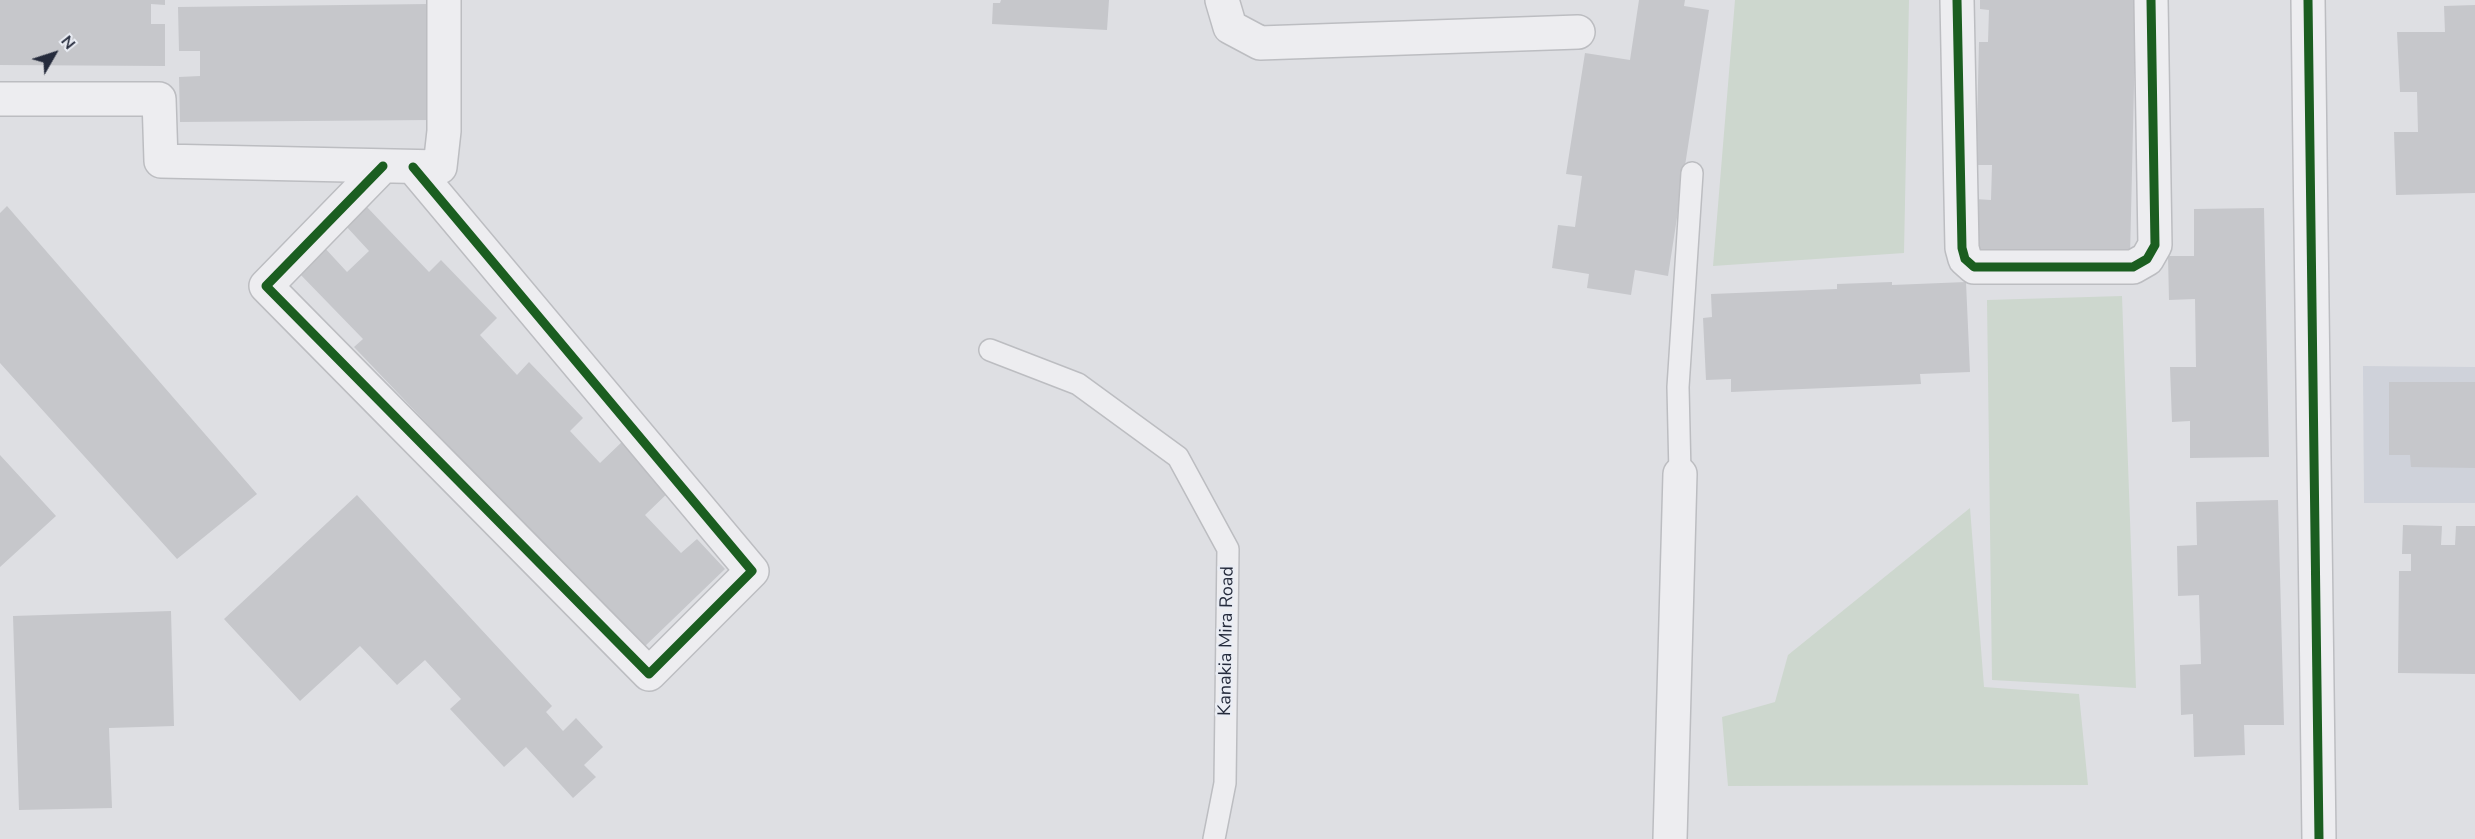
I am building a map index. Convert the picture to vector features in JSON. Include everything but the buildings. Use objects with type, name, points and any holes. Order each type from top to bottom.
[{"type":"street","points":[[0,99],[159,99],[161,161],[440,167],[444,131],[444,0]]},
{"type":"street","points":[[1222,0],[1230,27],[1260,43],[1578,32]]},
{"type":"street","points":[[1957,0],[1962,248],[1965,259],[1974,267],[2133,267],[2147,259],[2155,244],[2151,0]]},
{"type":"street","points":[[2308,0],[2319,839]]},
{"type":"street","points":[[398,166],[752,571],[649,674],[266,286],[398,166]]},
{"type":"street","points":[[1670,839],[1680,474]]},
{"type":"lane","points":[[1680,474],[1678,387],[1692,173]]},
{"type":"lane","name":"Kanakia Mira Road","points":[[990,350],[1078,384],[1178,457],[1228,549],[1225,783],[1214,839]]},
{"type":"shaded area","points":[[1735,0],[1909,0],[1904,253],[1713,266]]},
{"type":"shaded area","points":[[2122,296],[2136,688],[1992,680],[1987,300]]},
{"type":"shaded area","points":[[2363,366],[2475,367],[2475,503],[2364,503]]},
{"type":"shaded area","points":[[1970,508],[1984,687],[2079,694],[2088,785],[1728,786],[1722,717],[1775,702],[1788,655]]},
{"type":"cycle path","points":[[1957,0],[1962,248],[1965,259],[1974,267],[2133,267],[2147,259],[2155,245],[2151,0]]},
{"type":"cycle path","points":[[2308,0],[2319,839]]},
{"type":"cycle path","points":[[383,166],[266,286],[649,674],[752,571],[413,167]]}]
